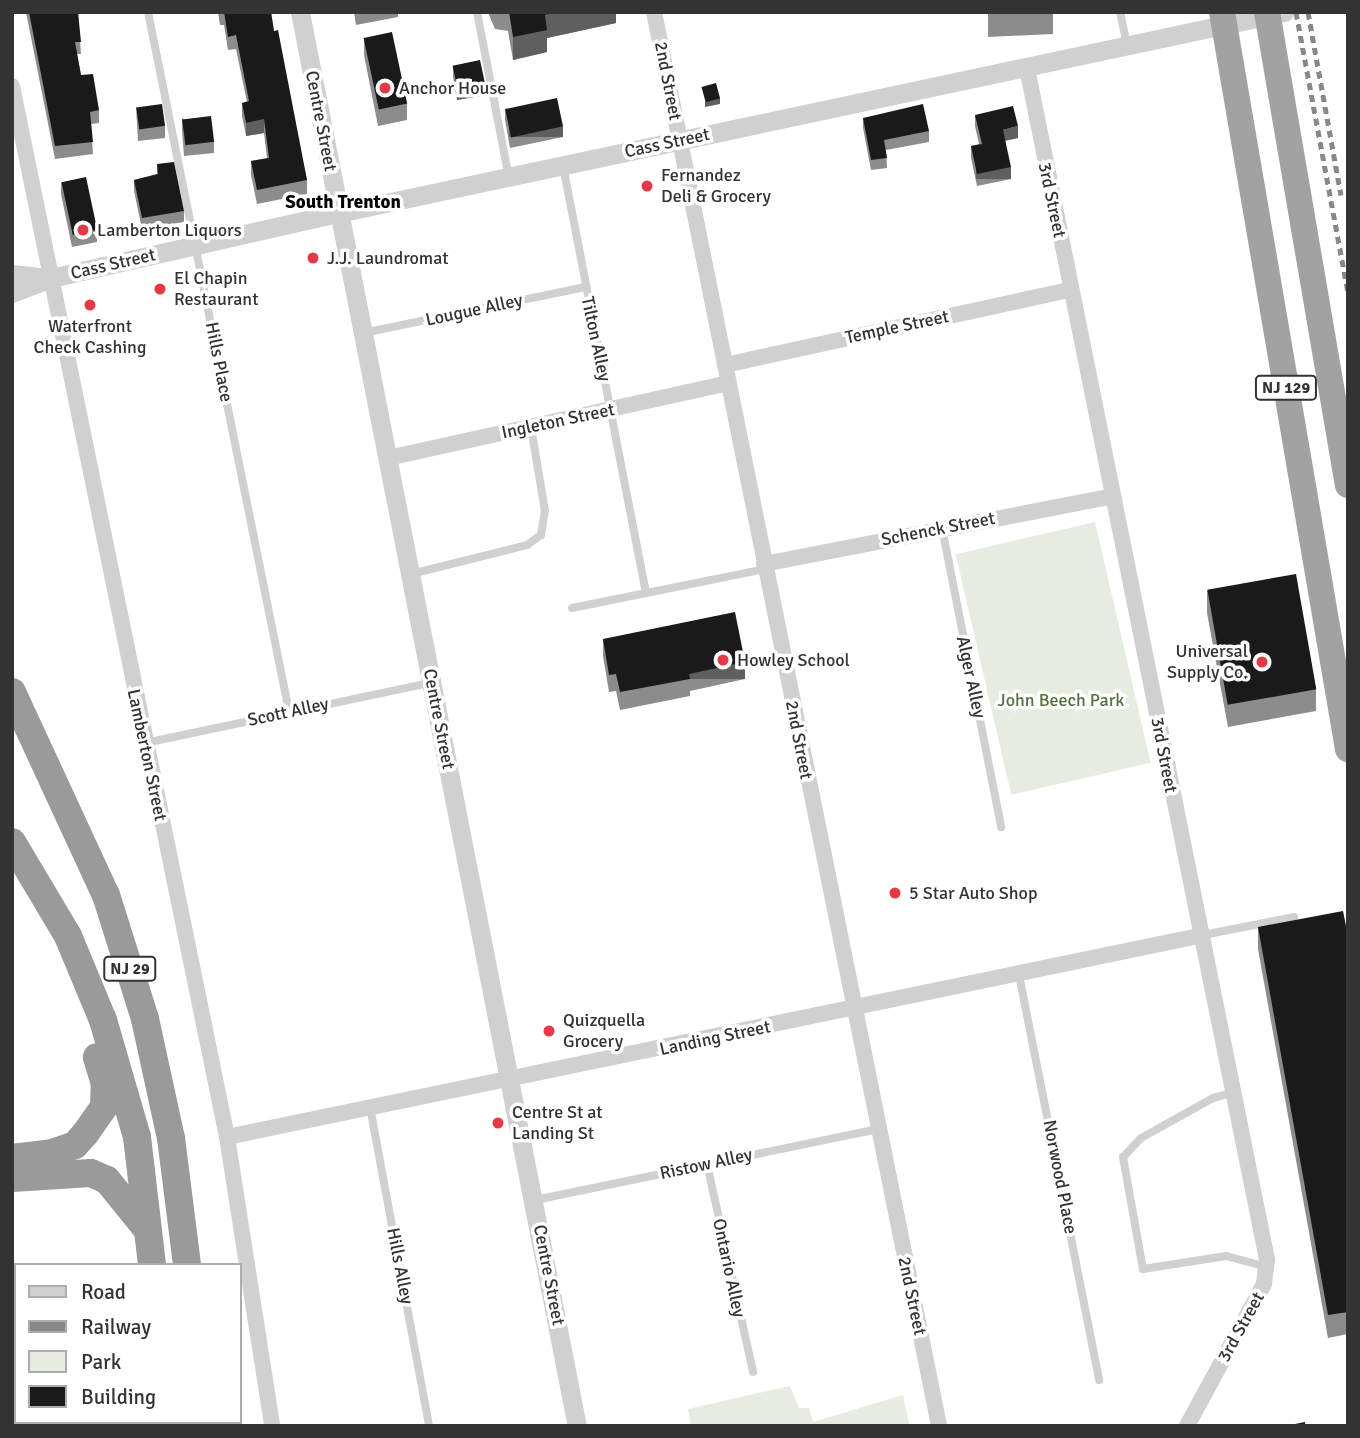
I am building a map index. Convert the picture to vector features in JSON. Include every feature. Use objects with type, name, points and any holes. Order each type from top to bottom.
[{"type":"highway","name":"NJ 129","points":[[1273,14],[1348,485]]},
{"type":"highway","name":"NJ 129","points":[[1224,19],[1348,749]]},
{"type":"highway","name":"NJ 29","points":[[12,692],[106,895],[145,1019],[170,1138],[187,1263]]},
{"type":"highway","name":"NJ 29","points":[[12,842],[68,936],[103,1020],[137,1137],[152,1263]]},
{"type":"highway","points":[[12,1158],[75,1145],[104,1107],[105,1084],[73,986],[68,936]]},
{"type":"highway","points":[[12,1178],[91,1173],[107,1180],[147,1229]]},
{"type":"street","name":"Centre Street","points":[[300,12],[535,1200],[577,1426]]},
{"type":"street","name":"2nd Street","points":[[654,12],[939,1426]]},
{"type":"street","name":"Cass Street","points":[[12,293],[51,278],[339,213],[1128,48],[1224,19],[1273,14]]},
{"type":"street","name":"3rd Street","points":[[1027,68],[1203,935],[1267,1267],[1264,1284],[1187,1426]]},
{"type":"street","name":"Lamberton Street","points":[[12,86],[227,1137],[272,1426]]},
{"type":"street","name":"Cass Street","points":[[12,274],[51,278]]},
{"type":"street","name":"Temple Street","points":[[725,365],[1070,290]]},
{"type":"street","name":"Ingleton Street","points":[[388,458],[729,383]]},
{"type":"street","name":"Schenck Street","points":[[765,567],[942,528],[1113,496]]},
{"type":"street","name":"Landing Street","points":[[227,1137],[1203,935]]},
{"type":"lane","name":"Hills Place","points":[[148,12],[289,711]]},
{"type":"lane","points":[[477,12],[509,178]]},
{"type":"lane","points":[[1119,12],[1128,48]]},
{"type":"lane","name":"Tilton Alley","points":[[563,166],[646,593]]},
{"type":"lane","name":"Lougue Alley","points":[[363,333],[585,287]]},
{"type":"lane","points":[[411,574],[527,545],[541,535],[545,511],[531,427]]},
{"type":"lane","name":"Alger Alley","points":[[942,528],[1001,827]]},
{"type":"lane","name":"Schenck Street","points":[[572,608],[765,567]]},
{"type":"lane","name":"Scott Alley","points":[[145,743],[432,682]]},
{"type":"lane","points":[[1203,935],[1294,917]]},
{"type":"lane","name":"Norwood Place","points":[[1019,975],[1099,1380]]},
{"type":"lane","points":[[1234,1091],[1213,1098],[1141,1138],[1123,1157],[1143,1269],[1226,1256],[1267,1267]]},
{"type":"lane","name":"Hills Alley","points":[[370,1107],[429,1426]]},
{"type":"lane","name":"Ristow Alley","points":[[535,1200],[877,1129]]},
{"type":"lane","name":"Ontario Alley","points":[[707,1164],[753,1372]]},
{"type":"green space","name":"John Beech Park","points":[[1095,522],[1151,763],[1011,795],[956,554]]},
{"type":"green space","points":[[790,1386],[799,1408],[809,1408],[813,1422],[903,1395],[909,1424],[691,1426],[688,1409]]},
{"type":"building","points":[[29,12],[78,12],[81,42],[75,42],[81,75],[93,74],[99,110],[90,112],[93,142],[55,146]]},
{"type":"building","points":[[224,12],[271,12],[274,31],[278,30],[307,180],[257,190],[251,161],[269,158],[264,119],[246,123],[242,103],[249,101],[236,35],[228,37]]},
{"type":"building","points":[[509,12],[560,12],[545,15],[547,30],[513,37]]},
{"type":"building","points":[[990,12],[1033,12],[988,14]]},
{"type":"building","name":"Anchor House","points":[[392,32],[407,103],[379,109],[364,38]]},
{"type":"building","points":[[480,60],[485,83],[458,89],[453,66]]},
{"type":"building","points":[[716,83],[720,98],[706,102],[702,87]]},
{"type":"building","points":[[557,98],[563,126],[511,137],[505,109]]},
{"type":"building","points":[[162,104],[165,126],[139,129],[136,108]]},
{"type":"building","points":[[923,104],[929,131],[884,140],[887,158],[871,160],[863,118]]},
{"type":"building","points":[[1013,106],[1018,126],[1003,130],[1011,167],[977,174],[971,146],[982,144],[975,115]]},
{"type":"building","points":[[211,116],[214,142],[185,145],[182,120]]},
{"type":"building","points":[[174,162],[184,211],[142,218],[134,180],[158,174],[157,164]]},
{"type":"building","points":[[86,177],[97,230],[73,235],[62,182]]},
{"type":"building","name":"Universal Supply Co.","points":[[1296,574],[1316,689],[1228,705],[1207,590]]},
{"type":"building","points":[[735,612],[745,662],[689,674],[690,679],[620,692],[616,674],[609,675],[603,639]]},
{"type":"building","points":[[1343,911],[1348,936],[1348,1312],[1328,1315],[1258,927]]},
{"type":"building","points":[[1305,1422],[1305,1426],[1285,1426]]},
{"type":"railway","points":[[1296,12],[1348,293]]},
{"type":"railway","points":[[1308,12],[1341,195]]},
{"type":"place","name":"Anchor House","points":[[385,88]]},
{"type":"place","name":"Fernandez Deli & Grocery","points":[[647,186]]},
{"type":"place","name":"Lamberton Liquors","points":[[83,230]]},
{"type":"place","name":"J.J. Laundromat","points":[[313,258]]},
{"type":"place","name":"El Chapin Restaurant","points":[[160,289]]},
{"type":"place","name":"Waterfront Check Cashing","points":[[90,305]]},
{"type":"place","name":"Howley School","points":[[723,660]]},
{"type":"place","name":"Universal Supply Co.","points":[[1262,662]]},
{"type":"place","name":"5 Star Auto Shop","points":[[895,893]]},
{"type":"place","name":"Quizquella Grocery","points":[[549,1031]]},
{"type":"place","name":"Centre St at Landing St","points":[[498,1123]]},
{"type":"district","name":"South Trenton","points":[[343,203]]}]
